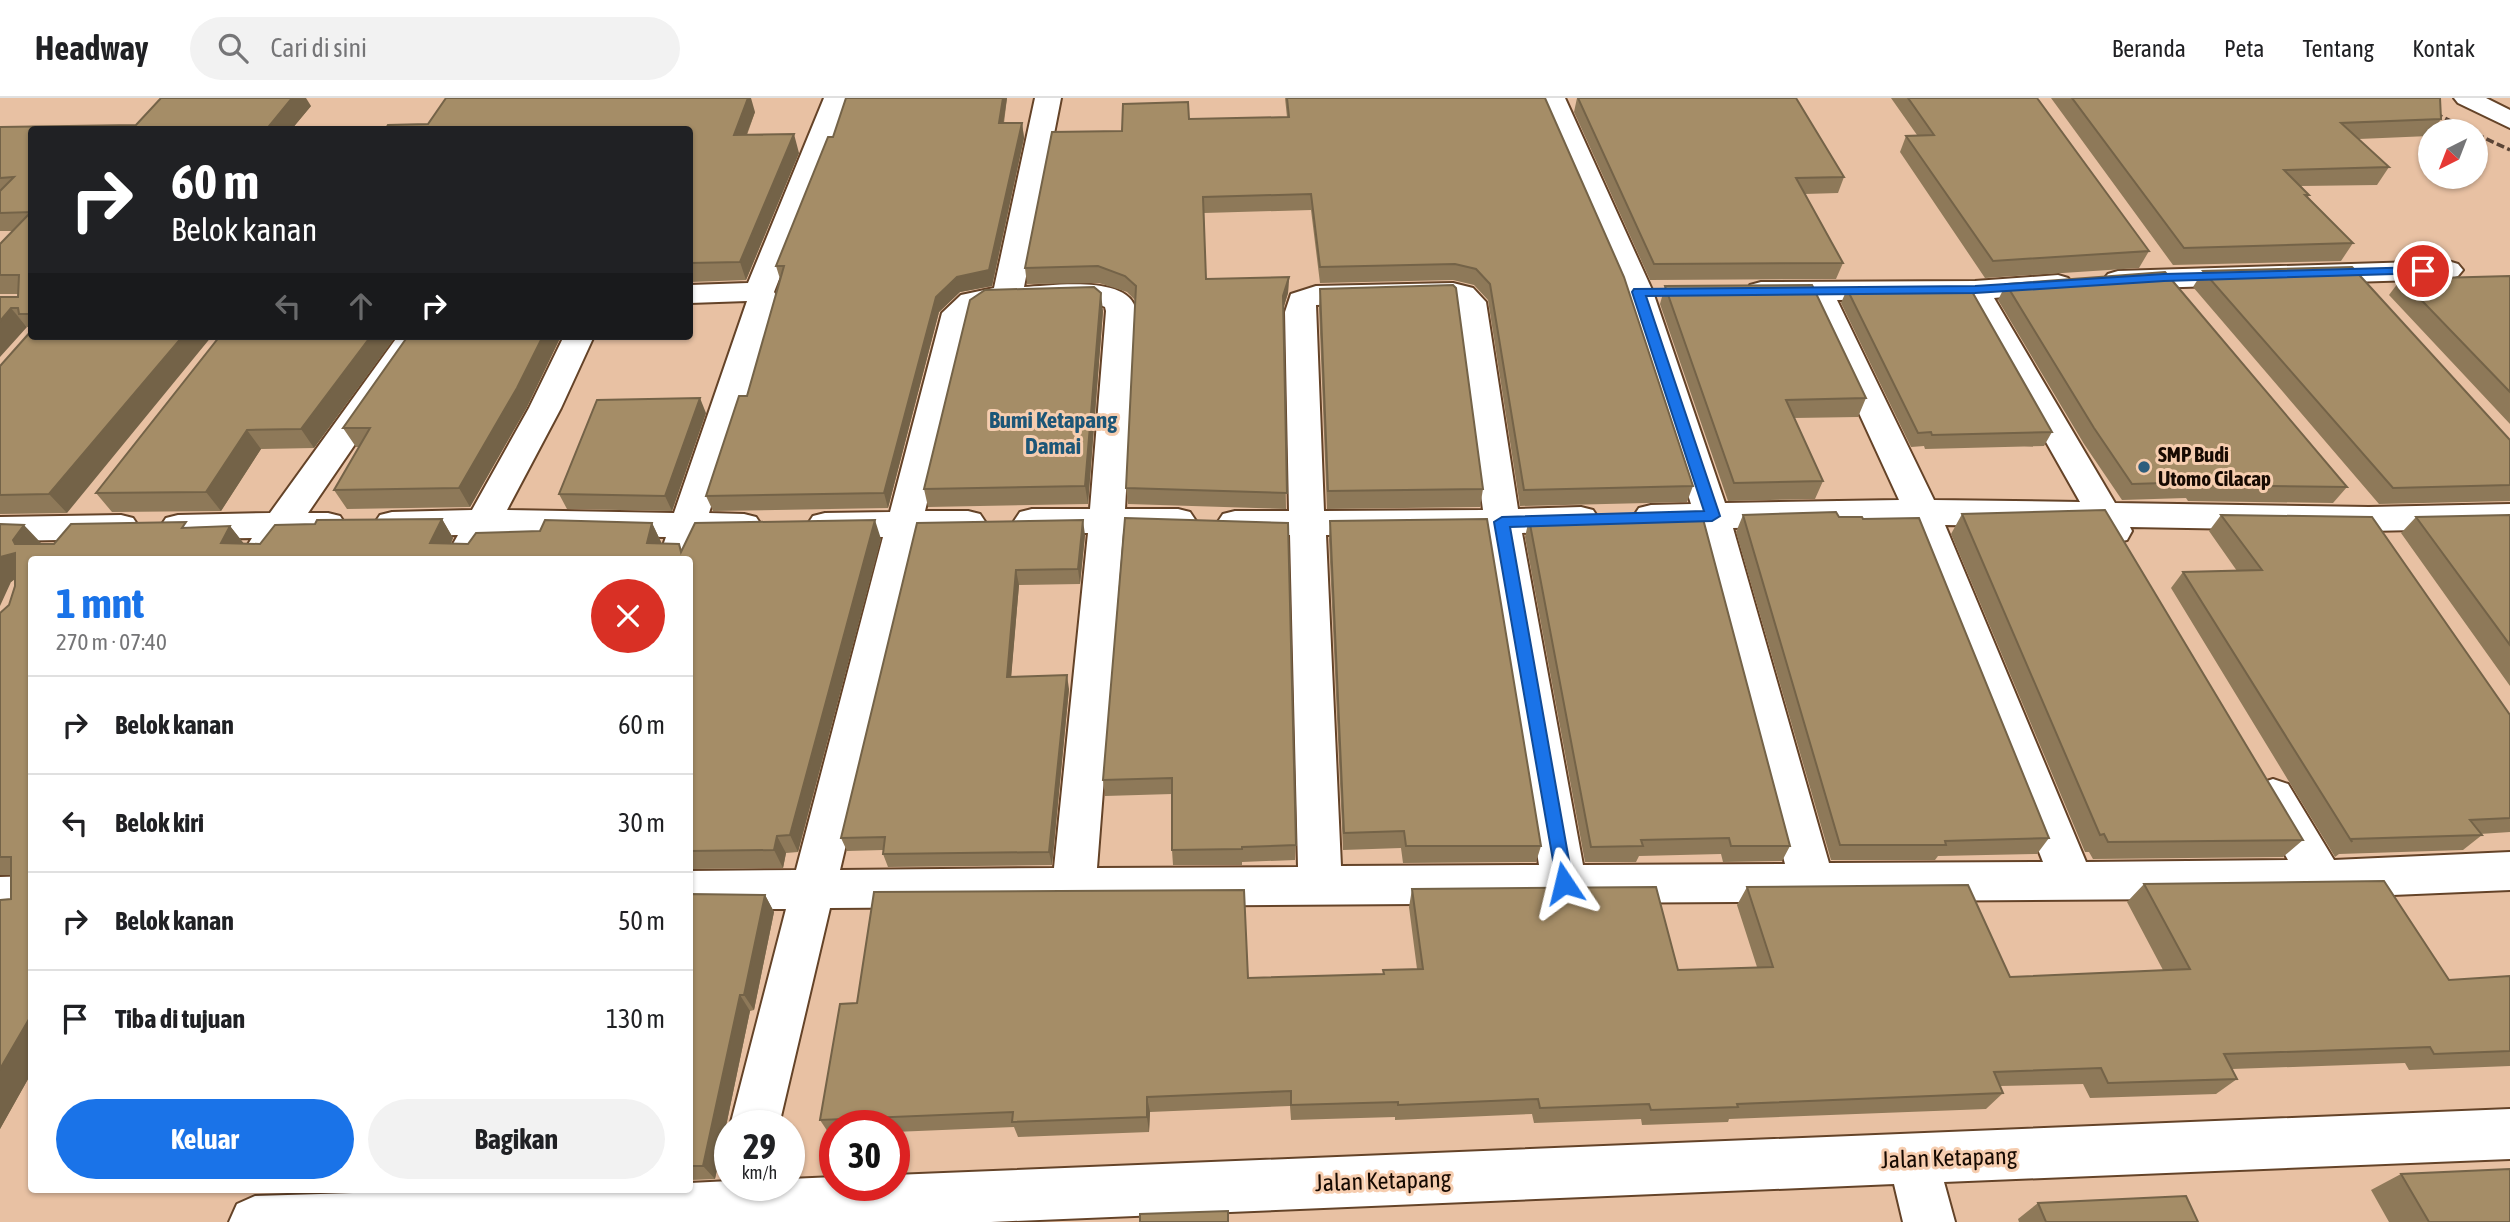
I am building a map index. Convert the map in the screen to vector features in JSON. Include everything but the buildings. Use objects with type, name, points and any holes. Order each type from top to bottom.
[{"type":"street","points":[[759,293],[837,98]]},
{"type":"street","points":[[1008,294],[1048,98]]},
{"type":"street","points":[[1552,98],[1624,265],[1652,292],[1812,881]]},
{"type":"street","points":[[2467,98],[2510,120]]},
{"type":"street","points":[[2140,244],[2191,309]]},
{"type":"street","points":[[1735,291],[1975,290],[2164,277],[2448,270]]},
{"type":"street","points":[[2348,272],[2375,301]]},
{"type":"street","points":[[1818,290],[1922,512],[2072,880]]},
{"type":"street","points":[[1975,290],[2132,560]]},
{"type":"street","points":[[1320,886],[1300,313],[1302,300],[1316,295],[1453,292],[1462,294],[1471,302],[1502,522],[1564,883]]},
{"type":"street","points":[[693,294],[759,293]]},
{"type":"street","points":[[677,556],[763,298],[759,293]]},
{"type":"street","points":[[758,1110],[957,313],[972,301],[1008,294],[1096,294],[1111,297],[1120,304],[1107,519],[1074,887]]},
{"type":"street","points":[[259,556],[411,340]]},
{"type":"street","points":[[464,556],[545,408],[577,340]]},
{"type":"street","points":[[2342,487],[2392,552]]},
{"type":"street","points":[[55,556],[102,495]]},
{"type":"street","points":[[0,529],[482,522],[687,527],[1107,519],[1308,525],[1922,512],[2369,519],[2510,516]]},
{"type":"street","points":[[2251,761],[2322,878]]},
{"type":"street","points":[[693,890],[2322,878],[2510,871]]},
{"type":"street","points":[[0,896],[28,895]]},
{"type":"street","name":"Jalan Ketapang","points":[[805,1194],[2505,1143]]},
{"type":"street","points":[[1913,1160],[1929,1222]]},
{"type":"street","name":"Jalan Ketapang","points":[[256,1222],[714,1197]]},
{"type":"railway","points":[[2404,98],[2447,119]]},
{"type":"railway","points":[[2488,140],[2510,150]]},
{"type":"place","name":"SMP Budi Utomo Cilacap","points":[[2144,467]]},
{"type":"district","name":"Bumi Ketapang Damai","points":[[1053,433]]},
{"type":"route","points":[[1564,883],[1502,522],[1712,516],[1638,292],[1975,290],[2164,277],[2423,271]]}]
